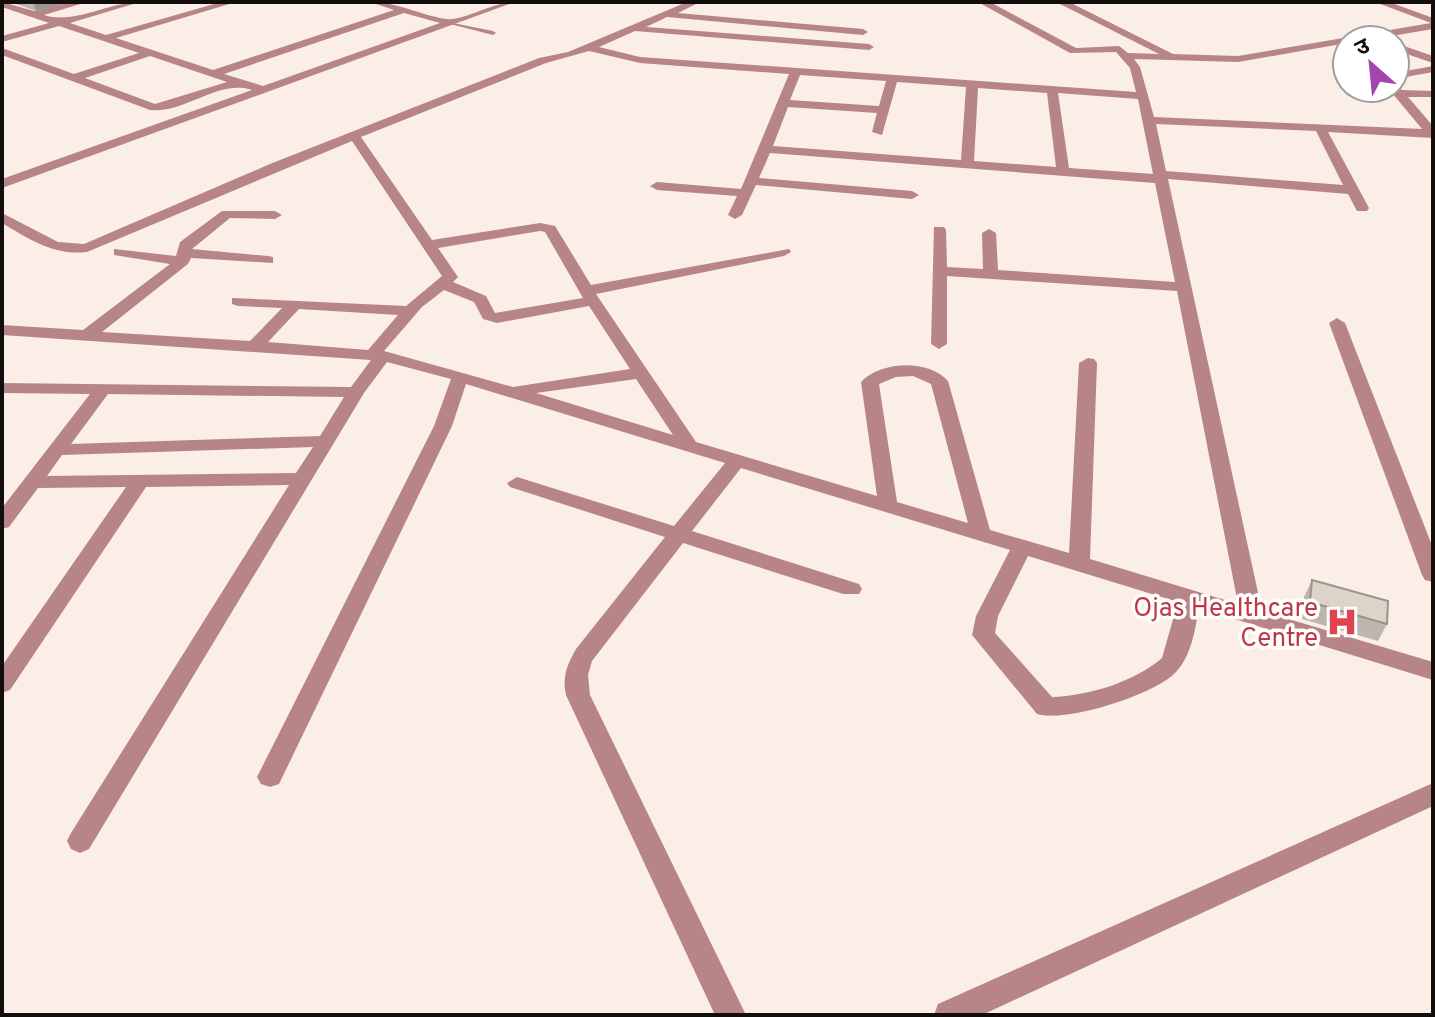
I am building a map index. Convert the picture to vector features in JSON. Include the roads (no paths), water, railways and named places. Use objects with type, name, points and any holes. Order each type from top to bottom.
[{"type":"street","points":[[2,4],[9,2]]},
{"type":"street","points":[[35,15],[82,2]]},
{"type":"street","points":[[2,39],[135,2]]},
{"type":"street","points":[[106,38],[231,2]]},
{"type":"street","points":[[375,2],[450,23]]},
{"type":"street","points":[[2,184],[510,2]]},
{"type":"street","points":[[2,217],[56,247],[71,250],[87,248],[354,135],[543,60],[571,55],[695,2]]},
{"type":"street","points":[[983,2],[1074,51],[1115,48],[1128,56],[1135,67],[1149,120],[1252,617]]},
{"type":"street","points":[[1061,2],[1175,58]]},
{"type":"street","points":[[1380,2],[1433,23]]},
{"type":"street","points":[[2,4],[265,91]]},
{"type":"street","points":[[213,74],[401,11]]},
{"type":"street","points":[[665,15],[863,32]]},
{"type":"street","points":[[1411,29],[1433,23]]},
{"type":"street","points":[[629,29],[869,47]]},
{"type":"street","points":[[1128,56],[1238,59],[1331,43]]},
{"type":"street","points":[[586,47],[640,60],[795,72],[884,110]]},
{"type":"street","points":[[2,51],[159,108],[237,82]]},
{"type":"street","points":[[1411,52],[1433,60]]},
{"type":"street","points":[[74,78],[149,53]]},
{"type":"street","points":[[1411,73],[1433,69]]},
{"type":"street","points":[[735,215],[766,149],[795,72]]},
{"type":"street","points":[[782,103],[892,80],[1143,96]]},
{"type":"street","points":[[878,132],[892,80]]},
{"type":"street","points":[[967,166],[972,85]]},
{"type":"street","points":[[1052,90],[1063,172]]},
{"type":"street","points":[[1411,92],[1433,94]]},
{"type":"street","points":[[1408,104],[1433,133]]},
{"type":"street","points":[[1415,112],[1433,113]]},
{"type":"street","points":[[1149,120],[1433,133]]},
{"type":"street","points":[[1320,128],[1362,208]]},
{"type":"street","points":[[80,841],[378,355],[409,311],[443,284],[450,274],[354,135]]},
{"type":"street","points":[[766,149],[967,166],[1352,190]]},
{"type":"street","points":[[657,186],[912,195]]},
{"type":"street","points":[[87,335],[184,257],[185,245],[227,214],[275,215]]},
{"type":"street","points":[[429,245],[546,227],[553,232],[590,296],[690,446]]},
{"type":"street","points":[[939,230],[939,344]]},
{"type":"street","points":[[989,233],[991,275]]},
{"type":"street","points":[[119,252],[268,260]]},
{"type":"street","points":[[443,284],[480,299],[489,316],[497,318],[784,252]]},
{"type":"street","points":[[938,271],[1184,287]]},
{"type":"street","points":[[238,301],[409,311]]},
{"type":"street","points":[[255,346],[295,304]]},
{"type":"street","points":[[1337,323],[1433,575]]},
{"type":"street","points":[[6,334],[87,335],[378,355],[460,377],[1433,671]]},
{"type":"street","points":[[1079,564],[1088,363]]},
{"type":"street","points":[[888,506],[870,382],[887,372],[930,374],[939,381],[981,534]]},
{"type":"street","points":[[508,392],[640,373]]},
{"type":"street","points":[[270,777],[443,426],[460,377]]},
{"type":"street","points":[[2,388],[356,392]]},
{"type":"street","points":[[2,522],[103,389]]},
{"type":"street","points":[[57,450],[326,441]]},
{"type":"street","points":[[731,1015],[578,695],[575,680],[584,655],[737,460]]},
{"type":"street","points":[[32,482],[303,479]]},
{"type":"street","points":[[2,684],[140,481]]},
{"type":"street","points":[[517,483],[851,589]]},
{"type":"street","points":[[1022,547],[987,616],[983,635],[1046,707],[1071,705],[1163,671],[1176,650],[1190,597]]},
{"type":"street","points":[[949,1015],[1433,794]]},
{"type":"lane","points":[[450,23],[493,33]]},
{"type":"place","name":"Ojas Healthcare Centre","points":[[1342,622]]}]
